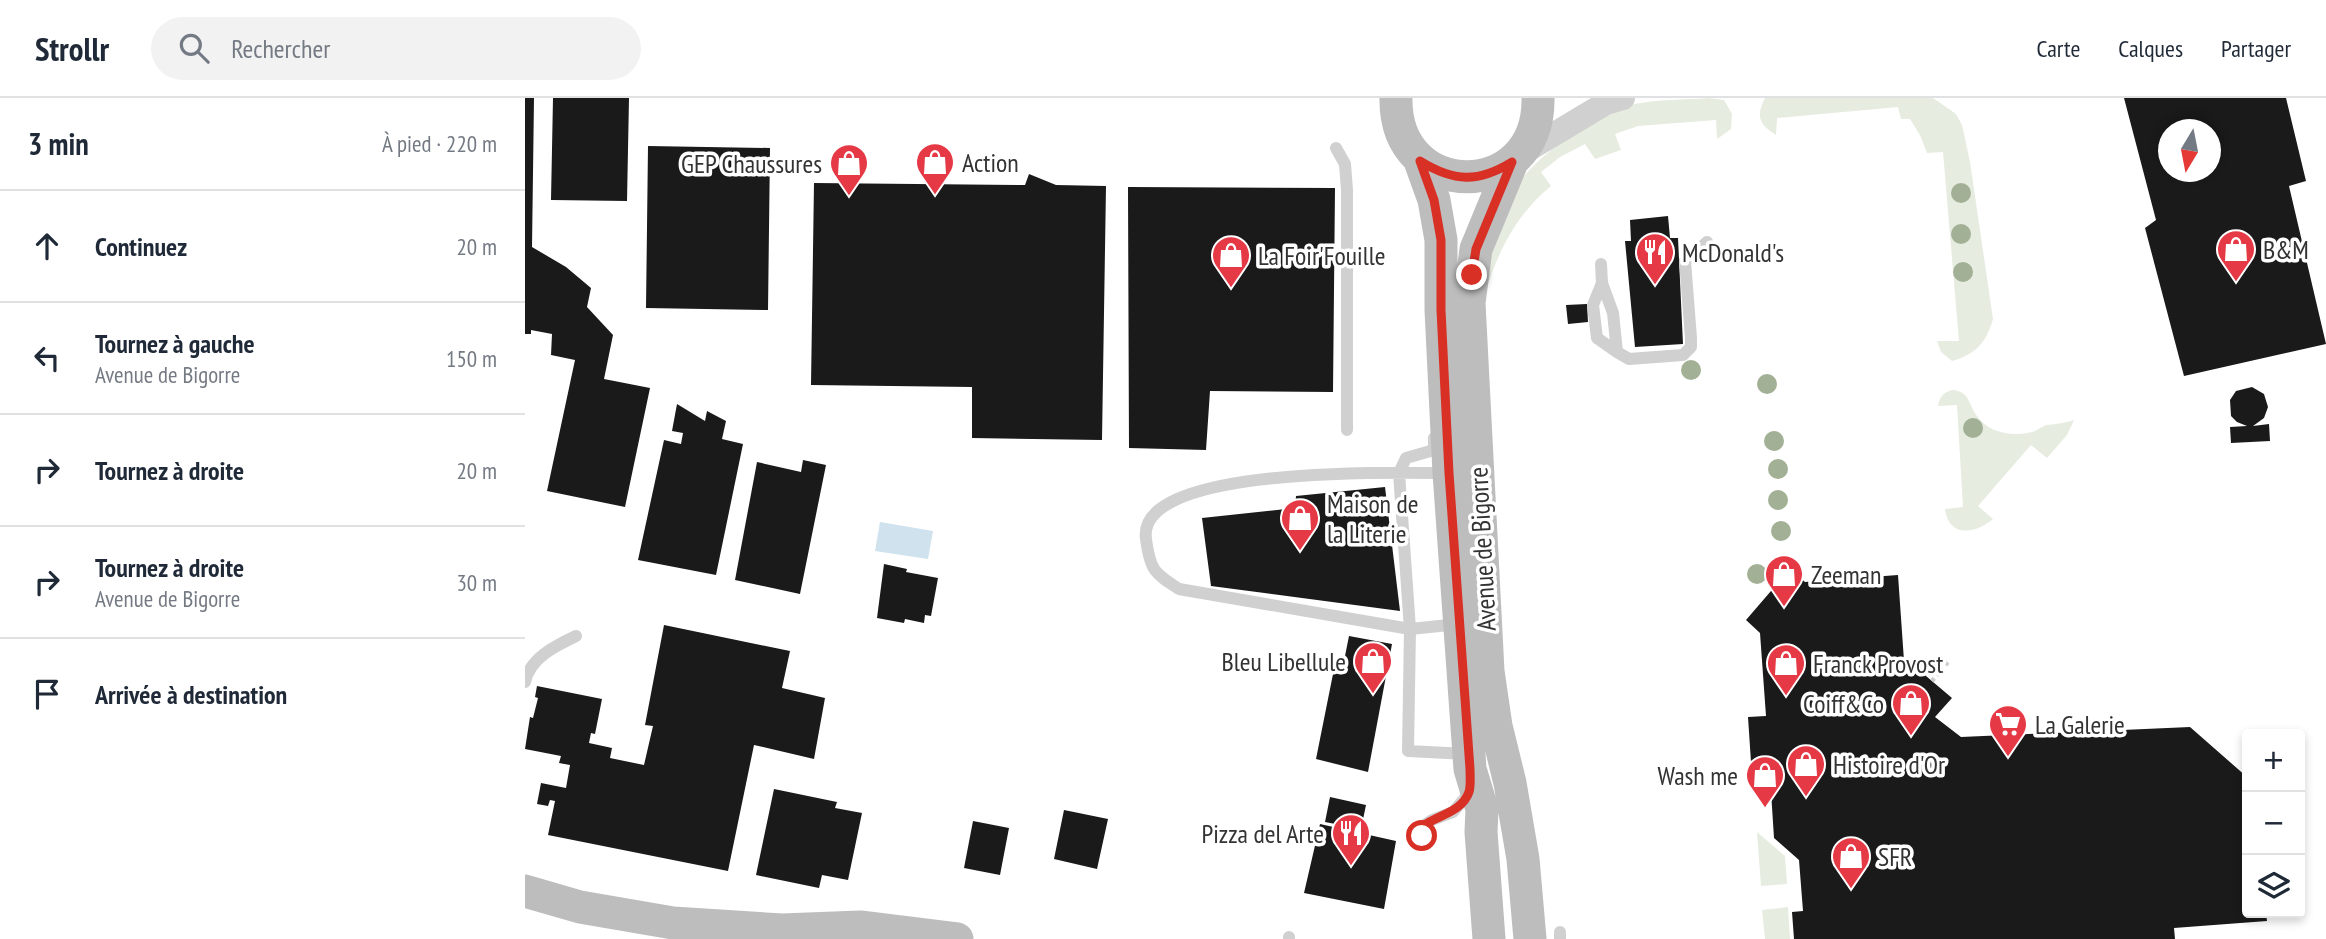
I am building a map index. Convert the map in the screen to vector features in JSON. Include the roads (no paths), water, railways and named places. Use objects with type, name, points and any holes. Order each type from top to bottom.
[{"type":"main road","name":"Avenue de Bigorre","points":[[1538,98],[1538,119],[1532,137],[1517,158],[1476,249],[1469,303],[1488,671],[1496,726],[1510,782],[1523,859],[1550,937]]},
{"type":"main road","name":"Avenue de Bigorre","points":[[1389,103],[1408,147],[1420,161],[1434,200],[1441,240],[1441,310],[1449,473],[1472,781],[1481,832],[1489,939]]},
{"type":"main road","points":[[1420,161],[1437,172],[1476,178],[1495,173],[1517,158]]},
{"type":"main road","points":[[1472,781],[1475,939]]},
{"type":"main road","points":[[1472,781],[1494,828],[1503,939]]},
{"type":"main road","points":[[525,891],[580,907],[673,923],[782,930],[860,927],[957,939]]},
{"type":"street","points":[[1517,158],[1606,103],[1623,98]]},
{"type":"lane","points":[[1336,148],[1345,164],[1347,190],[1347,430]]},
{"type":"lane","points":[[1602,283],[1593,305],[1597,338],[1629,359],[1683,355],[1691,347],[1685,261],[1707,242]]},
{"type":"lane","points":[[1601,264],[1602,283],[1613,313],[1617,352]]},
{"type":"lane","points":[[1433,415],[1431,346],[1441,310]]},
{"type":"lane","points":[[1422,836],[1423,826],[1453,812],[1472,781],[1408,751],[1410,629],[1399,473],[1406,458],[1434,450],[1433,429]]},
{"type":"lane","points":[[1449,473],[1312,474],[1228,484],[1176,499],[1157,511],[1148,523],[1145,533],[1148,558],[1156,574],[1179,589],[1410,629],[1460,624]]},
{"type":"lane","points":[[525,682],[528,671],[551,647],[576,636]]},
{"type":"water","points":[[880,522],[933,531],[928,559],[875,551]]},
{"type":"place","name":"Action","points":[[935,196]]},
{"type":"place","name":"GEP Chaussures","points":[[849,197]]},
{"type":"place","name":"B&M","points":[[2236,283]]},
{"type":"place","name":"McDonald's","points":[[1655,286]]},
{"type":"place","name":"La Foir'Fouille","points":[[1231,289]]},
{"type":"place","name":"Maison de la Literie","points":[[1300,552]]},
{"type":"place","name":"Zeeman","points":[[1784,608]]},
{"type":"place","name":"Bleu Libellule","points":[[1373,695]]},
{"type":"place","name":"Franck Provost","points":[[1786,697]]},
{"type":"place","name":"Coiff&Co","points":[[1911,737]]},
{"type":"place","name":"La Galerie","points":[[2008,758]]},
{"type":"place","name":"Histoire d'Or","points":[[1806,798]]},
{"type":"place","name":"Wash me","points":[[1765,809]]},
{"type":"place","name":"Pizza del Arte","points":[[1351,867]]},
{"type":"place","name":"SFR","points":[[1851,890]]}]
